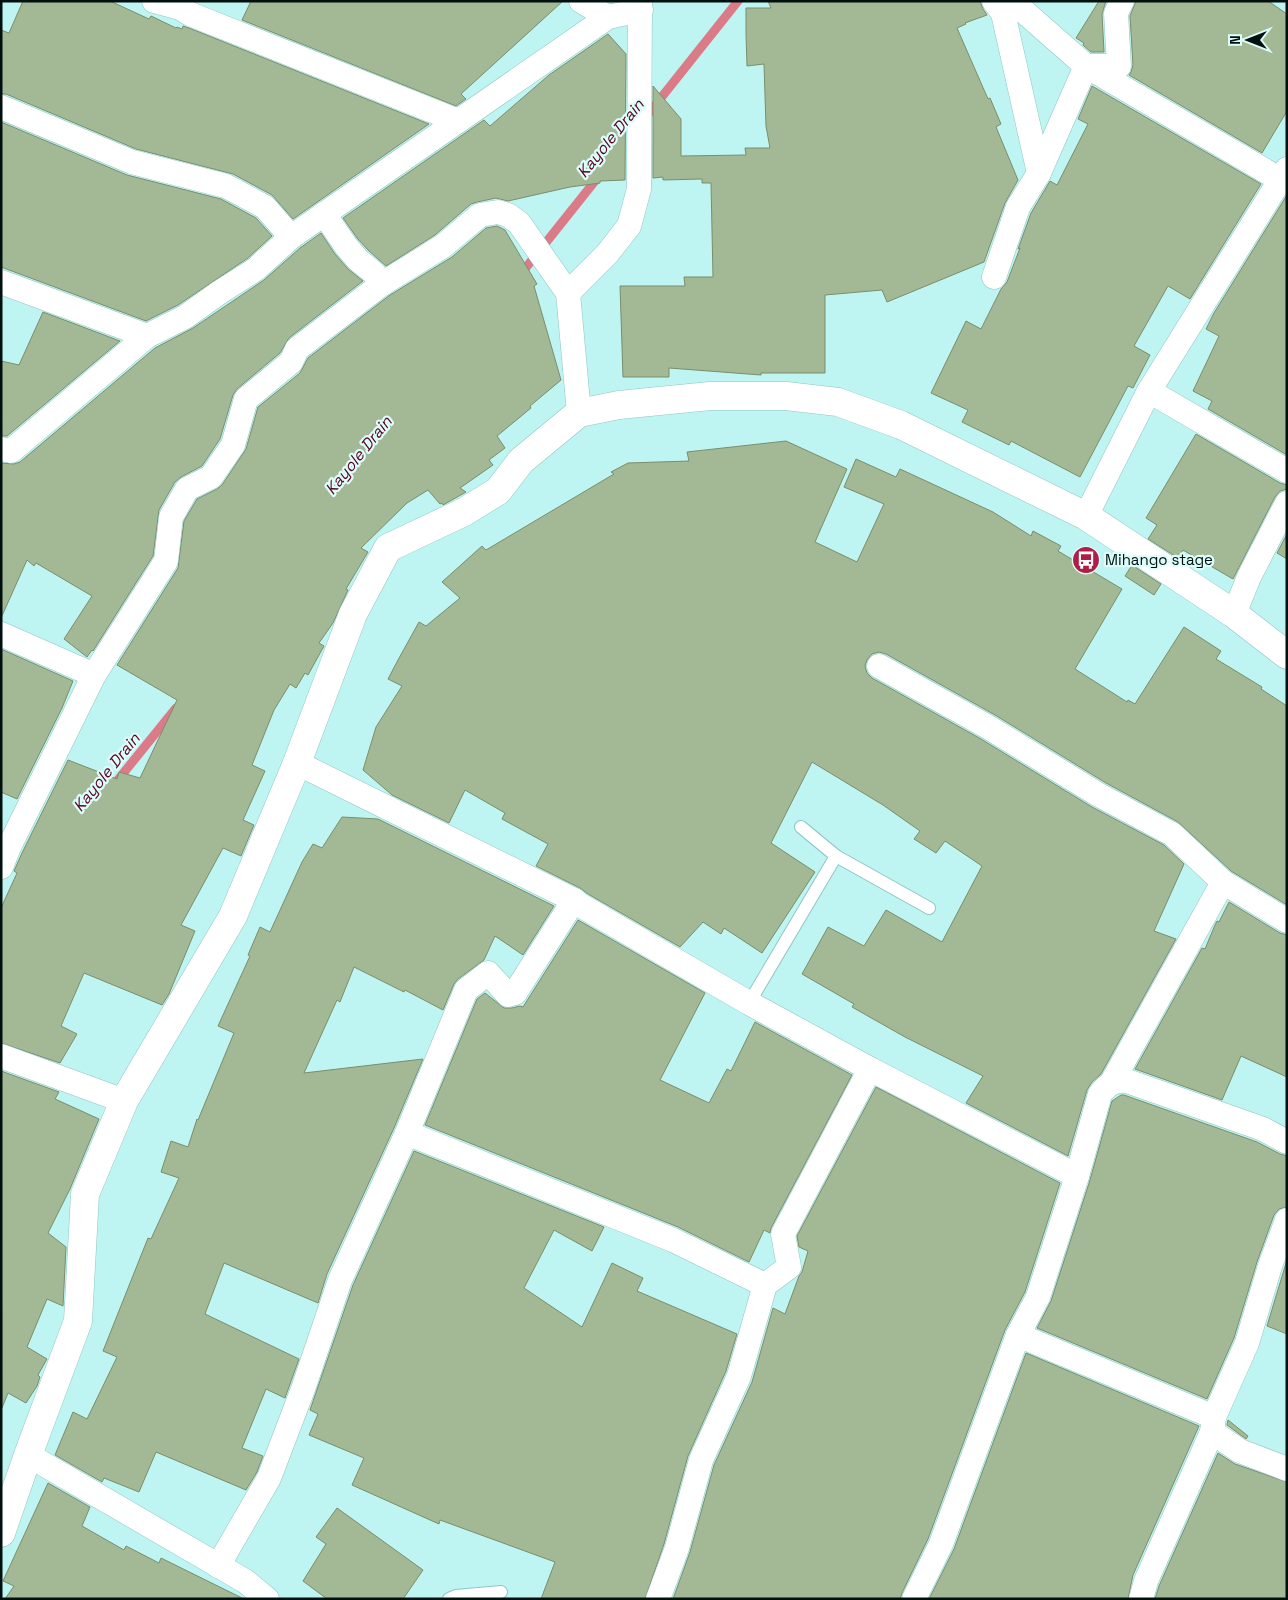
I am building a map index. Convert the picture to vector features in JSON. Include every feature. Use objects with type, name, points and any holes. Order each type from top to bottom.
[{"type":"street","points":[[154,1],[180,8],[200,18],[458,121]]},
{"type":"street","points":[[581,1],[608,17]]},
{"type":"street","points":[[994,1],[1003,13],[1039,173]]},
{"type":"street","points":[[1012,1],[1086,66],[1284,174],[1149,391],[1086,516]]},
{"type":"street","points":[[1086,66],[1119,66],[1116,13],[1122,1]]},
{"type":"street","points":[[1,449],[11,451],[147,336],[185,317],[256,269],[290,237],[608,17],[641,6],[639,189],[629,226],[607,254],[568,293]]},
{"type":"street","points":[[994,278],[1018,207],[1039,173],[1086,66]]},
{"type":"street","points":[[1,107],[132,162],[226,186],[265,207],[290,237]]},
{"type":"street","points":[[1,867],[9,847],[94,675],[166,561],[172,517],[187,489],[211,477],[233,445],[246,399],[291,362],[297,349],[382,284],[443,246],[480,215],[498,212],[508,215],[519,223],[568,293],[580,413]]},
{"type":"street","points":[[324,214],[346,246],[358,260],[374,273],[382,284]]},
{"type":"street","points":[[1,282],[147,336]]},
{"type":"street","points":[[1149,391],[1287,471]]},
{"type":"street","points":[[1,1533],[78,1321],[85,1194],[124,1101],[233,916],[297,763],[353,614],[388,548],[464,512],[498,491],[521,461],[580,413],[619,405],[710,396],[786,396],[838,402],[901,425],[1086,516],[1234,614],[1287,655]]},
{"type":"street","points":[[1234,614],[1250,577],[1287,503]]},
{"type":"street","points":[[1,634],[94,675]]},
{"type":"street","points":[[879,666],[988,727],[1100,795],[1172,834],[1223,882],[1287,921]]},
{"type":"street","points":[[297,763],[574,900],[588,910],[749,1003],[870,1069],[1077,1176]]},
{"type":"street","points":[[914,1599],[941,1544],[1018,1335],[1038,1297],[1077,1176],[1100,1094],[1112,1082],[1223,882]]},
{"type":"street","points":[[218,1566],[269,1478],[303,1389],[340,1280],[407,1134],[466,990],[488,973],[508,995],[515,993],[574,900]]},
{"type":"street","points":[[1,1056],[124,1101]]},
{"type":"street","points":[[658,1599],[677,1548],[701,1460],[739,1376],[766,1285],[789,1267],[783,1234],[870,1069]]},
{"type":"street","points":[[1112,1082],[1127,1081],[1263,1129],[1280,1140],[1287,1142]]},
{"type":"street","points":[[407,1134],[673,1240],[766,1285]]},
{"type":"street","points":[[1141,1599],[1146,1581],[1247,1343],[1270,1266],[1287,1220]]},
{"type":"street","points":[[1018,1335],[1213,1424],[1240,1451],[1287,1469]]},
{"type":"street","points":[[28,1455],[245,1581],[267,1599]]},
{"type":"lane","points":[[801,827],[836,856],[929,908]]},
{"type":"lane","points":[[749,1003],[836,856]]},
{"type":"lane","points":[[449,1599],[456,1596],[501,1592]]},
{"type":"building","points":[[23,1],[110,1],[149,19],[151,16],[176,28],[182,29],[183,26],[189,28],[429,124],[293,219],[272,195],[233,174],[136,149],[6,94],[1,94],[1,30],[9,33]]},
{"type":"building","points":[[251,1],[563,1],[461,94],[466,99],[456,106],[242,20]]},
{"type":"building","points":[[768,1],[980,1],[987,15],[957,28],[1001,124],[996,127],[1018,180],[1005,203],[984,262],[887,302],[882,290],[825,295],[825,373],[761,373],[761,375],[669,368],[669,377],[623,377],[620,286],[685,286],[684,277],[713,277],[711,183],[702,183],[702,179],[663,180],[663,177],[653,178],[653,86],[681,119],[681,156],[746,155],[745,148],[770,148],[766,126],[764,64],[747,66],[746,34],[746,8],[771,8]]},
{"type":"building","points":[[1099,1],[1106,1],[1102,14],[1104,52],[1091,52],[1083,45],[1084,43],[1076,38]]},
{"type":"building","points":[[1136,1],[1268,1],[1287,14],[1287,111],[1262,153],[1129,75],[1133,65],[1130,16]]},
{"type":"building","points":[[608,34],[626,54],[625,180],[600,181],[600,183],[570,187],[508,201],[496,198],[471,204],[435,235],[386,266],[357,238],[343,218],[484,120],[490,126],[549,75]]},
{"type":"building","points":[[1092,86],[1261,184],[1190,299],[1168,286],[1134,346],[1150,355],[1133,388],[1128,386],[1080,477],[1011,441],[1009,445],[962,422],[968,410],[931,393],[966,321],[981,329],[1001,289],[1007,282],[1031,213],[1050,181],[1057,185],[1088,124],[1078,119]]},
{"type":"building","points":[[1,122],[127,175],[221,199],[256,218],[272,236],[248,258],[178,305],[146,321],[1,267]]},
{"type":"building","points":[[1287,195],[1287,455],[1208,409],[1212,401],[1193,391],[1219,336],[1206,329]]},
{"type":"building","points":[[497,226],[505,230],[537,284],[534,286],[561,380],[497,436],[505,448],[489,460],[493,465],[460,488],[466,492],[443,505],[428,490],[407,503],[361,548],[368,552],[346,589],[348,590],[333,623],[319,643],[324,646],[308,675],[305,673],[296,688],[290,684],[274,710],[252,765],[265,771],[243,820],[254,825],[241,856],[223,848],[181,925],[195,931],[169,994],[162,1005],[84,973],[61,1026],[77,1034],[60,1063],[1,1043],[1,908],[17,873],[14,871],[22,853],[68,760],[117,779],[119,772],[140,778],[177,700],[117,665],[178,568],[184,521],[197,499],[222,485],[246,449],[258,407],[300,373],[308,358],[390,295],[452,257],[486,228]]},
{"type":"building","points":[[321,233],[348,269],[363,281],[289,338],[280,353],[237,389],[233,395],[220,439],[202,466],[175,482],[159,510],[153,556],[93,651],[87,657],[64,639],[92,596],[36,563],[34,566],[27,560],[1,618],[1,463],[14,464],[20,462],[155,348],[193,328],[264,280],[300,248]]},
{"type":"building","points":[[43,312],[120,341],[7,436],[1,436],[1,361],[19,365]]},
{"type":"building","points":[[1196,434],[1280,483],[1287,485],[1287,489],[1280,491],[1275,497],[1233,579],[1183,550],[1178,558],[1148,539],[1157,525],[1146,518]]},
{"type":"building","points":[[786,441],[847,469],[815,542],[857,562],[884,504],[844,487],[856,459],[896,477],[900,469],[993,512],[1031,536],[1033,531],[1061,546],[1058,551],[1122,589],[1075,669],[1127,702],[1128,700],[1135,704],[1184,627],[1221,651],[1216,659],[1262,687],[1261,689],[1287,706],[1287,905],[1231,871],[1178,822],[1106,783],[995,715],[886,654],[879,652],[872,654],[867,660],[865,666],[867,673],[872,678],[981,739],[1092,807],[1164,845],[1184,864],[1154,931],[1176,939],[1101,1074],[1092,1082],[1087,1090],[1068,1156],[966,1103],[983,1076],[905,1037],[852,1007],[854,1004],[802,974],[828,927],[864,946],[886,910],[942,942],[982,866],[945,841],[936,853],[914,839],[920,831],[883,805],[812,762],[771,843],[815,872],[762,953],[724,928],[721,934],[703,922],[680,947],[580,888],[536,866],[548,844],[502,819],[505,813],[465,790],[449,823],[392,795],[363,770],[376,727],[402,686],[388,679],[398,660],[419,622],[426,626],[460,598],[442,582],[482,546],[486,550],[614,474],[611,472],[628,463],[689,461],[687,452]]},
{"type":"building","points":[[1287,534],[1287,559],[1277,553]]},
{"type":"building","points":[[1132,565],[1161,584],[1154,595],[1125,576]]},
{"type":"building","points":[[1,649],[73,681],[62,708],[17,799],[1,792]]},
{"type":"building","points":[[342,817],[378,819],[554,906],[523,955],[495,936],[484,960],[454,984],[443,1010],[354,967],[340,1002],[337,1000],[304,1073],[423,1059],[394,1128],[327,1274],[318,1303],[224,1263],[205,1314],[299,1359],[285,1398],[266,1389],[242,1448],[263,1456],[257,1472],[246,1490],[156,1452],[139,1492],[104,1478],[102,1482],[55,1455],[73,1412],[87,1419],[117,1357],[103,1351],[148,1238],[151,1239],[179,1178],[161,1172],[171,1141],[188,1147],[197,1119],[234,1033],[218,1026],[250,956],[248,955],[260,927],[270,932],[302,862],[313,844],[322,848]]},
{"type":"building","points":[[1229,902],[1280,933],[1287,935],[1287,1077],[1241,1056],[1222,1100],[1135,1069],[1202,948],[1205,949],[1217,921],[1219,922]]},
{"type":"building","points":[[578,920],[705,993],[660,1080],[709,1103],[727,1069],[731,1071],[755,1022],[852,1075],[770,1233],[764,1230],[749,1262],[678,1227],[425,1125],[477,999],[485,993],[504,1008],[523,1007]]},
{"type":"building","points":[[1,1071],[59,1092],[55,1099],[99,1119],[70,1189],[48,1233],[66,1247],[63,1306],[47,1299],[27,1347],[47,1359],[38,1375],[40,1377],[37,1386],[26,1403],[8,1393],[2,1408]]},
{"type":"building","points":[[876,1087],[1060,1183],[1025,1292],[1005,1330],[928,1539],[900,1599],[673,1599],[690,1552],[714,1465],[752,1382],[773,1308],[785,1314],[802,1272],[808,1251],[799,1247],[797,1236]]},
{"type":"building","points":[[1121,1095],[1257,1142],[1287,1156],[1287,1207],[1279,1209],[1274,1215],[1257,1262],[1234,1338],[1207,1399],[1037,1328],[1051,1301],[1090,1180],[1112,1101]]},
{"type":"building","points":[[414,1151],[604,1227],[592,1251],[554,1230],[524,1288],[582,1327],[612,1263],[643,1278],[637,1291],[737,1334],[726,1371],[688,1456],[664,1544],[645,1599],[541,1599],[555,1562],[440,1520],[439,1524],[352,1485],[364,1458],[309,1435],[318,1414],[310,1410],[353,1285]]},
{"type":"building","points":[[1287,1260],[1287,1334],[1267,1326]]},
{"type":"building","points":[[1026,1353],[1199,1426],[1133,1575],[1128,1599],[929,1599],[954,1549]]},
{"type":"building","points":[[1228,1420],[1248,1436],[1246,1439],[1227,1425]]},
{"type":"building","points":[[1218,1453],[1235,1464],[1287,1482],[1287,1599],[1155,1599]]},
{"type":"building","points":[[48,1483],[90,1507],[82,1526],[124,1550],[126,1546],[159,1563],[161,1558],[244,1599],[5,1599],[14,1586],[3,1581]]},
{"type":"building","points":[[337,1508],[423,1570],[403,1599],[327,1599],[303,1581],[326,1544],[316,1537]]},
{"type":"waterway","name":"Kayole Drain","points":[[645,118],[738,1]]},
{"type":"waterway","name":"Kayole Drain","points":[[520,275],[599,176]]},
{"type":"waterway","name":"Kayole Drain","points":[[117,781],[176,708]]},
{"type":"place","name":"Mihango stage","points":[[1086,560]]}]
